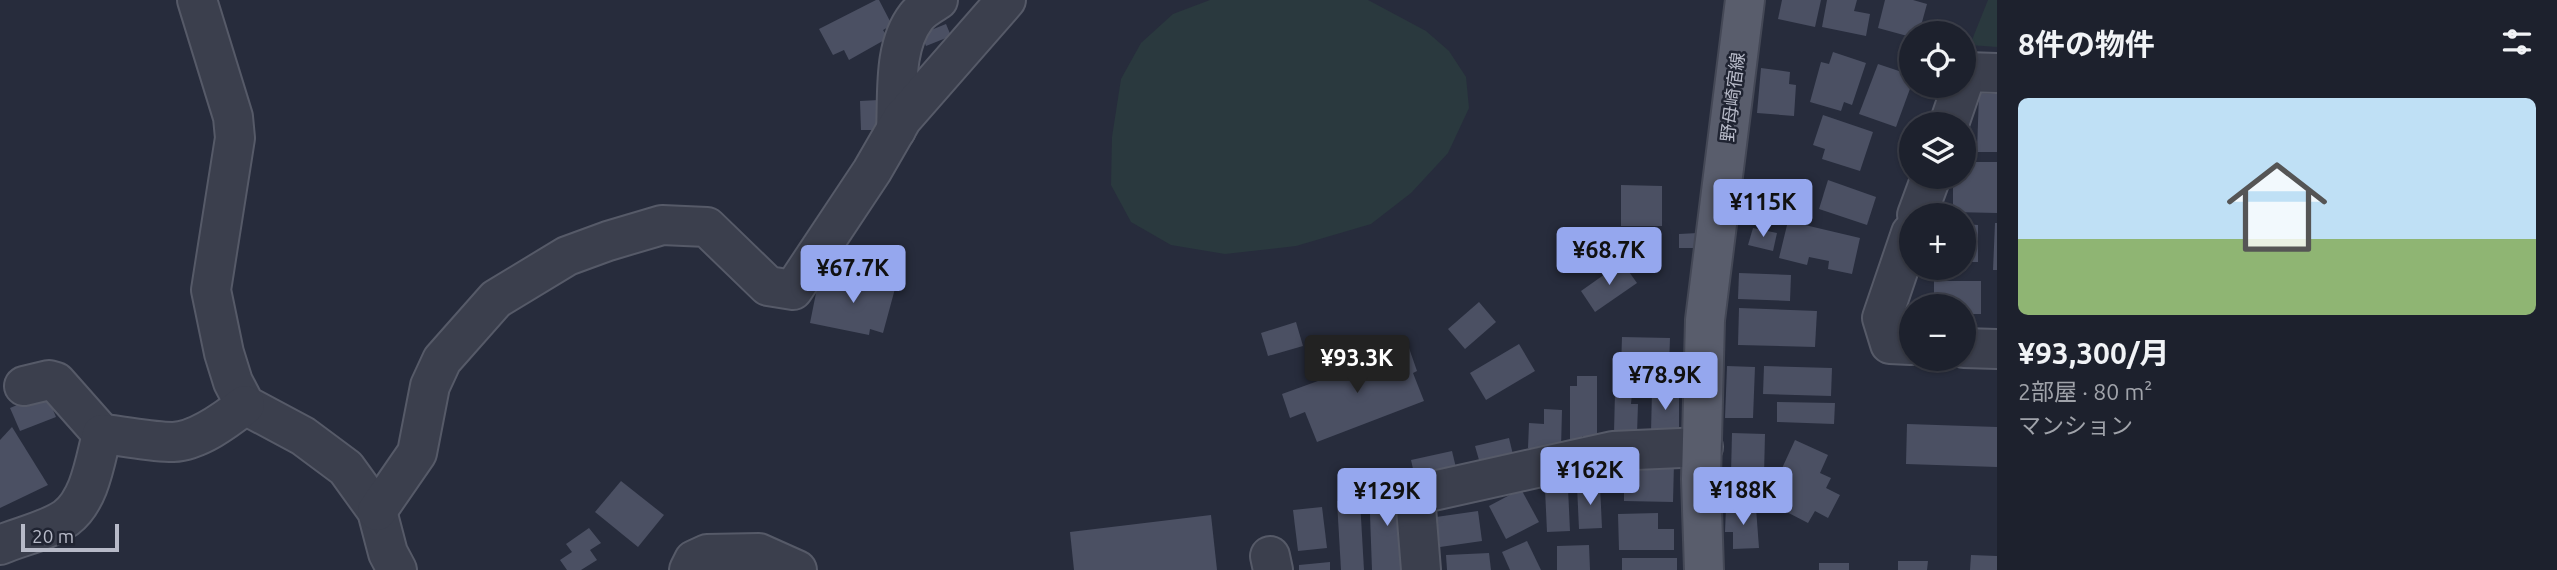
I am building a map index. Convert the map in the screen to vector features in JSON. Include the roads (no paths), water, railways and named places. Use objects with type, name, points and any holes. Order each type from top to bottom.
[{"type":"main road","name":"野母崎宿線","points":[[1704,570],[1701,479],[1705,320],[1745,0]]},
{"type":"street","points":[[197,0],[233,117],[235,138],[211,290],[233,382],[245,405],[303,436],[346,468],[376,511],[388,553],[397,570]]},
{"type":"street","points":[[896,130],[899,66],[905,36],[917,14],[938,0]]},
{"type":"street","points":[[376,511],[417,453],[429,386],[442,360],[496,299],[568,256],[662,225],[707,227],[768,286],[793,290],[872,171],[902,119],[1006,0]]},
{"type":"street","points":[[1976,72],[1997,73]]},
{"type":"street","points":[[1899,268],[1882,318],[1890,344],[1899,344]]},
{"type":"street","points":[[1976,348],[1997,349]]},
{"type":"street","points":[[24,386],[49,380],[56,382],[102,434],[175,442],[192,438],[226,420],[245,405]]},
{"type":"street","points":[[0,545],[66,518],[78,505],[87,487],[102,434]]},
{"type":"street","points":[[1420,570],[1415,495],[1613,450],[1703,447]]},
{"type":"street","points":[[689,570],[694,560],[707,554],[759,553],[797,570]]}]
